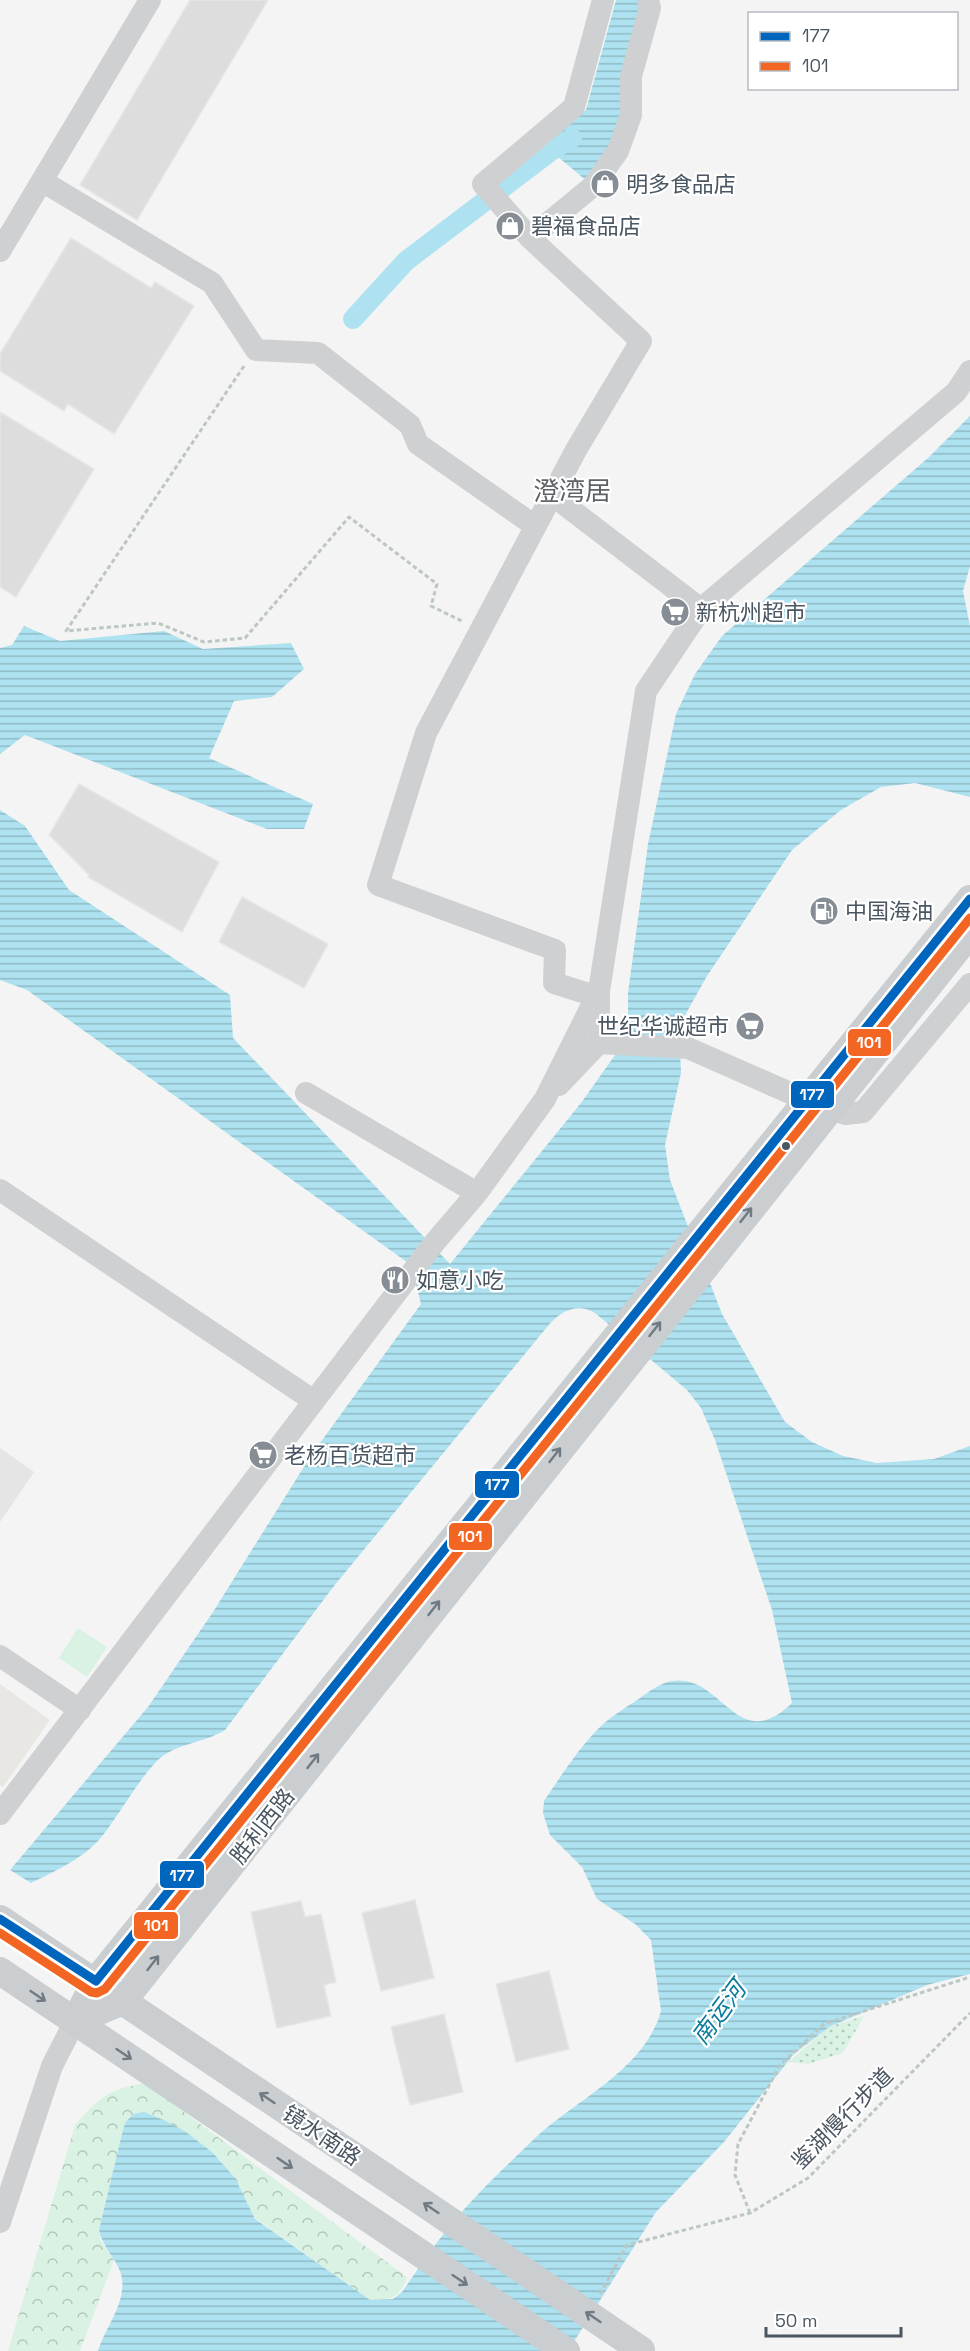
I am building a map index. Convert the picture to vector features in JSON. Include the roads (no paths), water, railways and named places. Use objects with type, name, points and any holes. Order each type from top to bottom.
[{"type":"main road","name":"胜利西路","points":[[75,2021],[96,1981],[610,1365],[703,1249],[818,1104],[970,899]]},
{"type":"main road","name":"胜利西路","points":[[818,1104],[970,933]]},
{"type":"main road","name":"胜利西路","points":[[75,2021],[123,2001],[610,1365]]},
{"type":"main road","name":"镜水南路","points":[[0,1918],[642,2350]]},
{"type":"main road","name":"镜水南路","points":[[0,1971],[566,2351]]},
{"type":"street","points":[[0,251],[150,0]]},
{"type":"street","points":[[597,994],[554,983],[555,950],[378,885],[426,733],[535,526],[641,340],[530,238],[483,184],[574,107],[603,0]]},
{"type":"street","points":[[530,238],[593,186],[618,151],[632,115],[631,76],[650,9],[648,0]]},
{"type":"street","points":[[42,180],[212,283],[255,350],[318,353],[410,425],[418,444],[535,526]]},
{"type":"street","points":[[0,1814],[435,1242],[477,1192],[545,1099],[597,994],[646,690],[701,609],[956,393],[970,371]]},
{"type":"street","points":[[552,495],[701,609]]},
{"type":"street","points":[[545,1099],[606,1043],[688,1048],[818,1104],[846,1114],[863,1112],[970,984]]},
{"type":"street","points":[[597,994],[606,1043]]},
{"type":"street","points":[[306,1093],[477,1192]]},
{"type":"street","points":[[0,1190],[314,1401]]},
{"type":"street","points":[[0,1656],[80,1710]]},
{"type":"street","name":"胜利西路","points":[[0,2222],[51,2066],[75,2021]]},
{"type":"water","points":[[616,0],[639,0],[642,14],[623,114],[614,146],[588,182],[545,146],[586,110]]},
{"type":"water","name":"南运河","points":[[970,416],[970,566],[963,591],[970,626],[970,797],[915,783],[881,787],[841,810],[792,850],[707,976],[679,1026],[681,1073],[665,1145],[670,1180],[722,1314],[785,1422],[812,1442],[843,1456],[877,1463],[934,1459],[970,1446],[970,1974],[927,1985],[829,2027],[794,2054],[724,2142],[656,2212],[568,2351],[98,2351],[116,2312],[122,2292],[120,2271],[99,2230],[125,2123],[133,2114],[144,2112],[166,2121],[186,2132],[213,2153],[235,2178],[255,2219],[370,2300],[393,2299],[402,2292],[428,2254],[465,2208],[531,2142],[605,2084],[639,2051],[652,2032],[661,2011],[651,1940],[635,1924],[597,1899],[582,1867],[550,1835],[543,1813],[544,1801],[577,1754],[599,1728],[651,1690],[663,1684],[672,1681],[690,1682],[704,1689],[743,1718],[757,1721],[773,1717],[792,1703],[772,1610],[715,1440],[701,1408],[687,1390],[595,1313],[581,1308],[569,1310],[547,1327],[334,1586],[225,1730],[179,1747],[162,1756],[141,1780],[103,1835],[79,1857],[31,1883],[10,1870],[148,1707],[213,1612],[312,1454],[421,1304],[411,1265],[27,990],[0,980],[0,810],[25,826],[69,890],[230,995],[233,1038],[450,1264],[581,1103],[620,1048],[628,1032],[628,993],[648,844],[676,714],[695,674],[722,636],[928,458]]},
{"type":"water","points":[[24,626],[60,641],[164,631],[203,649],[291,643],[304,669],[272,697],[234,701],[209,758],[313,804],[304,829],[267,829],[25,735],[0,754],[0,648],[12,645]]},
{"type":"waterway","points":[[353,319],[406,261],[551,151],[572,138]]},
{"type":"place","name":"明多食品店","points":[[605,184]]},
{"type":"place","name":"碧福食品店","points":[[510,226]]},
{"type":"place","name":"新杭州超市","points":[[675,612]]},
{"type":"place","name":"中国海油","points":[[824,911]]},
{"type":"place","name":"世纪华诚超市","points":[[750,1026]]},
{"type":"place","name":"如意小吃","points":[[395,1280]]},
{"type":"place","name":"老杨百货超市","points":[[263,1455]]},
{"type":"district","name":"澄湾居","points":[[572,491]]}]
